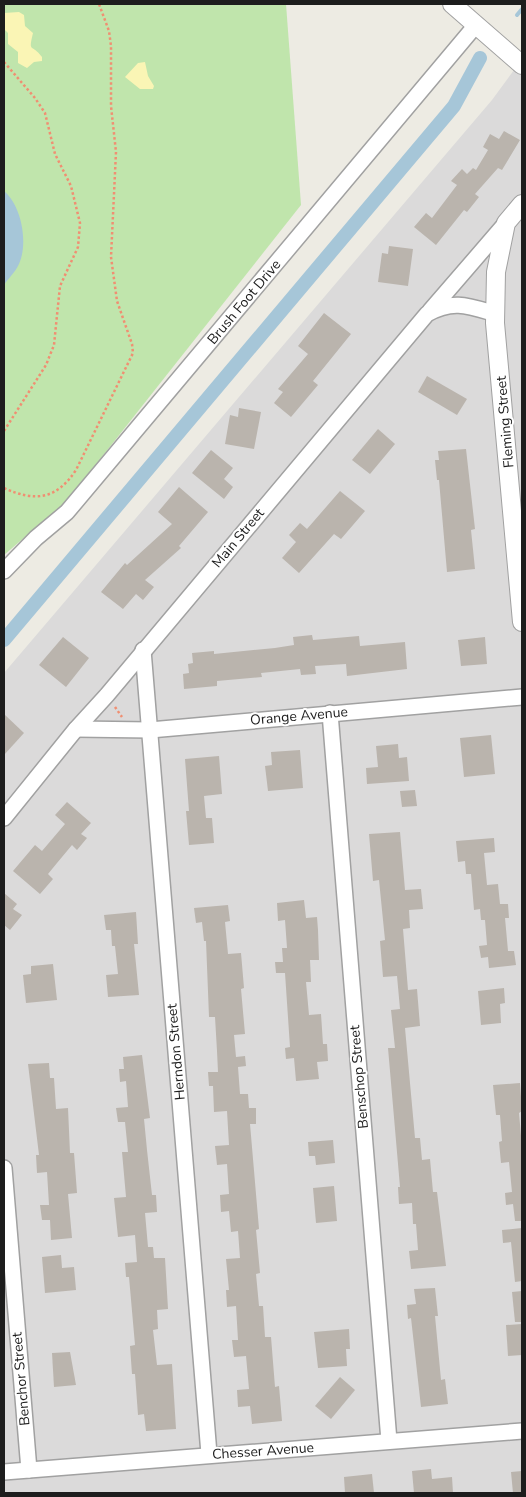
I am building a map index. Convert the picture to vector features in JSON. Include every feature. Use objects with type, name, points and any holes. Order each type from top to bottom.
[{"type":"street","points":[[452,4],[522,65]]},
{"type":"street","name":"Brush Foot Drive","points":[[4,571],[36,538],[67,512],[476,25]]},
{"type":"street","points":[[428,314],[522,204]]},
{"type":"street","name":"Fleming Street","points":[[506,222],[496,272],[496,314],[518,513],[522,622]]},
{"type":"street","name":"Main Street","points":[[4,818],[76,729],[107,695],[428,314],[449,304],[469,306],[496,314]]},
{"type":"street","name":"Herndon Street","points":[[143,650],[209,1454]]},
{"type":"street","name":"Orange Avenue","points":[[76,729],[150,730],[522,697]]},
{"type":"street","name":"Benschop Street","points":[[330,714],[388,1441]]},
{"type":"street","name":"Benchor Street","points":[[4,1168],[29,1470]]},
{"type":"street","name":"Chesser Avenue","points":[[4,1472],[209,1454],[522,1431]]},
{"type":"path","points":[[4,488],[19,494],[38,497],[57,491],[66,483],[81,462],[133,353],[132,344],[117,301],[111,257],[116,152],[111,106],[111,46],[109,31],[99,4]]},
{"type":"path","points":[[4,62],[35,98],[45,113],[55,154],[71,186],[80,223],[78,246],[60,286],[54,345],[41,373],[4,431]]},
{"type":"path","points":[[111,702],[124,719],[129,718]]},
{"type":"shaded area","points":[[522,59],[522,1493],[4,1493],[4,673],[492,100]]},
{"type":"green space","points":[[4,4],[286,4],[301,205],[67,501],[4,555]]},
{"type":"sand","points":[[19,12],[24,15],[25,26],[33,33],[32,48],[42,57],[42,61],[34,62],[27,68],[18,63],[18,52],[8,44],[8,33],[4,29],[4,13]]},
{"type":"sand","points":[[145,62],[148,76],[154,86],[153,89],[140,89],[125,77],[138,63]]},
{"type":"water","points":[[4,191],[15,206],[19,216],[22,226],[23,248],[18,266],[4,285]]},
{"type":"building","points":[[504,131],[520,140],[502,170],[498,168],[475,194],[479,197],[467,212],[464,210],[436,245],[414,227],[426,213],[432,218],[457,185],[451,181],[462,169],[467,174],[473,168],[476,170],[488,150],[483,147],[490,134],[499,139]]},
{"type":"building","points":[[389,246],[413,249],[408,286],[378,282],[382,253],[388,254]]},
{"type":"building","points":[[324,313],[351,334],[313,381],[318,385],[291,417],[274,403],[283,392],[278,389],[308,354],[298,346]]},
{"type":"building","points":[[427,376],[467,399],[457,415],[418,392]]},
{"type":"building","points":[[239,408],[261,412],[254,449],[225,444],[230,415],[238,417]]},
{"type":"building","points":[[378,429],[395,444],[370,474],[352,460]]},
{"type":"building","points":[[466,449],[475,529],[471,530],[475,569],[447,572],[439,480],[437,480],[435,460],[439,460],[438,451]]},
{"type":"building","points":[[211,450],[233,468],[224,479],[233,487],[224,499],[192,473]]},
{"type":"building","points":[[179,487],[208,512],[179,546],[181,548],[145,580],[154,587],[143,600],[136,594],[123,609],[101,592],[125,563],[127,565],[172,524],[158,512]]},
{"type":"building","points":[[340,491],[365,511],[341,539],[334,534],[299,573],[282,558],[296,542],[289,535],[300,523],[307,529]]},
{"type":"building","points":[[312,635],[313,640],[359,636],[360,646],[405,642],[407,669],[347,676],[346,664],[315,666],[316,674],[301,675],[300,669],[261,673],[262,677],[217,681],[217,686],[184,689],[183,674],[189,673],[188,664],[193,663],[192,653],[214,651],[214,654],[275,648],[294,645],[293,637]]},
{"type":"building","points":[[63,637],[89,658],[66,687],[39,665]]},
{"type":"building","points":[[485,637],[487,664],[461,666],[458,640]]},
{"type":"building","points":[[4,714],[24,733],[4,755]]},
{"type":"building","points":[[491,735],[495,774],[464,777],[460,738]]},
{"type":"building","points":[[398,744],[399,758],[407,757],[409,781],[367,784],[366,768],[378,767],[376,746]]},
{"type":"building","points":[[300,750],[303,788],[268,791],[265,766],[272,765],[271,752]]},
{"type":"building","points":[[219,756],[222,794],[204,796],[206,818],[212,818],[214,843],[189,845],[186,811],[189,811],[185,759]]},
{"type":"building","points":[[415,790],[417,806],[402,807],[400,791]]},
{"type":"building","points":[[67,802],[91,823],[81,834],[87,838],[77,850],[72,845],[48,874],[53,879],[40,894],[13,871],[35,845],[42,851],[65,824],[55,815]]},
{"type":"building","points":[[400,832],[405,890],[421,889],[423,909],[409,910],[410,928],[403,929],[408,990],[417,989],[420,1026],[405,1028],[415,1138],[420,1138],[422,1160],[430,1159],[433,1192],[437,1192],[446,1266],[411,1269],[409,1251],[418,1250],[416,1224],[413,1224],[412,1203],[399,1204],[398,1187],[400,1187],[388,1048],[395,1048],[391,1010],[400,1009],[397,976],[383,977],[380,941],[385,940],[379,880],[373,881],[369,834]]},
{"type":"building","points":[[494,838],[495,852],[484,853],[487,885],[498,884],[500,904],[508,904],[509,918],[505,918],[508,951],[514,951],[516,965],[489,968],[488,957],[481,958],[479,946],[487,945],[485,920],[481,920],[480,909],[474,910],[471,874],[466,874],[465,861],[458,862],[456,841]]},
{"type":"building","points":[[4,893],[17,904],[13,909],[22,915],[10,930],[4,925]]},
{"type":"building","points":[[304,900],[306,918],[317,917],[318,930],[319,960],[310,960],[311,982],[306,982],[309,1015],[321,1014],[323,1044],[327,1044],[328,1061],[317,1062],[319,1079],[296,1081],[294,1058],[286,1059],[285,1048],[290,1047],[285,973],[276,973],[275,962],[283,962],[282,948],[287,948],[285,920],[278,921],[277,903]]},
{"type":"building","points":[[228,905],[230,921],[225,922],[228,954],[241,953],[244,988],[241,989],[245,1034],[234,1035],[236,1057],[245,1056],[246,1066],[238,1067],[240,1094],[248,1094],[249,1108],[256,1108],[256,1124],[250,1124],[259,1229],[256,1230],[260,1273],[256,1274],[259,1306],[263,1306],[265,1337],[271,1337],[275,1387],[279,1386],[282,1421],[252,1424],[250,1406],[238,1407],[237,1390],[249,1389],[246,1356],[234,1357],[232,1340],[238,1340],[236,1306],[227,1307],[226,1290],[229,1290],[226,1259],[240,1258],[238,1231],[231,1232],[229,1211],[221,1212],[220,1195],[229,1194],[227,1164],[217,1165],[215,1146],[229,1145],[227,1111],[214,1112],[213,1086],[209,1086],[208,1072],[218,1072],[215,1017],[209,1017],[206,941],[204,941],[202,922],[196,923],[194,908]]},
{"type":"building","points":[[136,912],[138,944],[134,944],[139,995],[108,997],[106,975],[118,974],[115,946],[112,946],[111,930],[106,930],[104,915]]},
{"type":"building","points":[[53,964],[57,1000],[26,1003],[23,975],[31,974],[31,966]]},
{"type":"building","points":[[504,988],[505,1003],[500,1004],[501,1023],[481,1025],[478,991]]},
{"type":"building","points":[[142,1055],[150,1118],[144,1119],[152,1195],[156,1195],[157,1212],[145,1213],[148,1247],[153,1247],[154,1258],[165,1258],[168,1309],[157,1310],[158,1329],[153,1330],[157,1365],[172,1364],[176,1429],[146,1431],[144,1414],[138,1415],[135,1374],[132,1374],[130,1346],[135,1345],[129,1277],[126,1277],[125,1263],[137,1262],[135,1235],[118,1237],[114,1198],[126,1197],[122,1152],[128,1152],[125,1122],[118,1122],[116,1108],[128,1107],[126,1081],[120,1082],[119,1069],[124,1069],[123,1057]]},
{"type":"building","points":[[49,1063],[50,1078],[54,1078],[56,1109],[68,1108],[70,1153],[74,1153],[77,1193],[68,1194],[72,1238],[51,1240],[50,1220],[42,1220],[40,1205],[49,1205],[47,1172],[37,1173],[36,1155],[39,1155],[28,1064]]},
{"type":"building","points":[[520,1083],[522,1111],[519,1113],[522,1147],[522,1221],[515,1221],[513,1204],[506,1205],[505,1193],[512,1192],[509,1162],[501,1163],[499,1142],[502,1141],[500,1115],[496,1115],[493,1085]]},
{"type":"building","points":[[333,1140],[335,1163],[316,1165],[315,1156],[309,1156],[308,1142]]},
{"type":"building","points":[[334,1186],[337,1221],[316,1223],[313,1188]]},
{"type":"building","points":[[522,1228],[522,1281],[515,1282],[511,1242],[503,1243],[502,1230]]},
{"type":"building","points":[[61,1255],[62,1268],[74,1267],[76,1290],[45,1293],[42,1257]]},
{"type":"building","points":[[435,1288],[438,1316],[435,1316],[441,1380],[445,1379],[448,1404],[421,1407],[411,1318],[408,1319],[407,1305],[416,1304],[414,1289]]},
{"type":"building","points":[[522,1291],[522,1322],[515,1322],[512,1292]]},
{"type":"building","points":[[522,1324],[522,1355],[508,1356],[506,1325]]},
{"type":"building","points":[[349,1329],[350,1349],[346,1349],[347,1366],[318,1368],[314,1332]]},
{"type":"building","points":[[70,1352],[76,1385],[54,1387],[52,1353]]},
{"type":"building","points":[[340,1377],[355,1390],[331,1419],[315,1406]]},
{"type":"building","points":[[431,1469],[432,1479],[452,1477],[453,1493],[414,1493],[412,1471]]},
{"type":"building","points":[[522,1471],[522,1493],[513,1493],[511,1472]]},
{"type":"building","points":[[372,1474],[374,1493],[345,1493],[344,1477]]},
{"type":"waterway","points":[[517,15],[522,9]]},
{"type":"waterway","points":[[4,640],[454,106],[480,58]]}]
